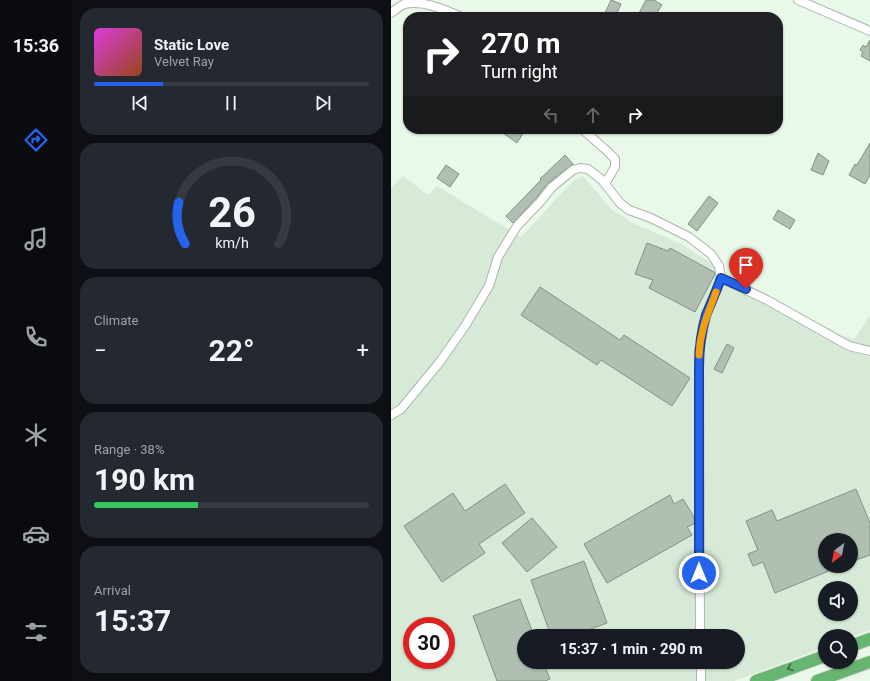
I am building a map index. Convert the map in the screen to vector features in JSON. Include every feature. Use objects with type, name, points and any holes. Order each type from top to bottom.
[{"type":"highway","points":[[858,643],[870,639]]},
{"type":"highway","points":[[755,681],[818,658]]},
{"type":"highway","points":[[817,681],[870,662]]},
{"type":"street","points":[[798,0],[870,31]]},
{"type":"street","points":[[391,13],[403,5],[416,3],[434,5],[451,12]]},
{"type":"street","points":[[588,134],[615,159],[615,167],[605,184]]},
{"type":"street","points":[[391,415],[401,409],[439,363],[465,326],[489,286],[498,257],[517,226],[552,187],[573,170],[580,168],[588,170],[605,184],[620,203],[629,210],[651,218],[689,237],[711,254],[719,266],[721,278],[706,316],[699,351],[700,629]]},
{"type":"street","points":[[721,278],[767,300],[849,346],[870,351]]},
{"type":"street","points":[[701,669],[701,681]]},
{"type":"shaded area","points":[[403,176],[428,195],[437,186],[521,237],[573,181],[583,176],[611,209],[635,224],[679,243],[729,274],[843,336],[854,339],[870,316],[870,630],[858,634],[858,629],[818,629],[818,650],[734,681],[391,681],[391,188]]},
{"type":"building","points":[[611,0],[621,4],[617,12],[605,12]]},
{"type":"building","points":[[646,0],[654,0],[662,5],[657,12],[640,12]]},
{"type":"building","points":[[870,40],[870,61],[861,56],[863,52],[860,50],[863,45],[866,47]]},
{"type":"building","points":[[504,134],[523,134],[517,143]]},
{"type":"building","points":[[870,143],[870,175],[865,184],[849,175],[855,164],[857,165]]},
{"type":"building","points":[[818,153],[829,161],[823,175],[811,170]]},
{"type":"building","points":[[565,155],[573,164],[548,183],[513,223],[506,216],[541,180],[540,179]]},
{"type":"building","points":[[446,165],[459,174],[450,187],[437,178]]},
{"type":"building","points":[[709,196],[718,203],[697,231],[688,224]]},
{"type":"building","points":[[778,210],[795,220],[790,229],[773,219]]},
{"type":"building","points":[[647,243],[668,251],[670,248],[714,272],[715,274],[695,312],[649,288],[653,280],[635,274]]},
{"type":"building","points":[[540,287],[620,340],[624,335],[690,378],[672,406],[601,360],[597,365],[521,315]]},
{"type":"building","points":[[727,344],[734,348],[722,373],[714,369]]},
{"type":"building","points":[[505,484],[525,513],[479,544],[485,553],[442,582],[404,526],[453,493],[465,511]]},
{"type":"building","points":[[856,489],[870,523],[870,555],[858,559],[858,533],[818,533],[818,573],[824,573],[775,593],[763,562],[753,566],[748,554],[758,550],[746,521],[772,510],[777,521]]},
{"type":"building","points":[[670,495],[674,504],[683,499],[694,517],[694,524],[687,527],[692,535],[607,583],[584,544]]},
{"type":"building","points":[[532,518],[557,547],[527,572],[502,543]]},
{"type":"building","points":[[584,561],[607,623],[591,629],[548,629],[531,580]]},
{"type":"building","points":[[520,599],[531,629],[517,629],[517,669],[546,669],[550,679],[545,681],[497,681],[473,616]]},
{"type":"slow traffic","points":[[699,355],[706,316],[716,292]]},
{"type":"route","points":[[699,573],[699,351],[706,316],[721,278],[746,289]]}]
